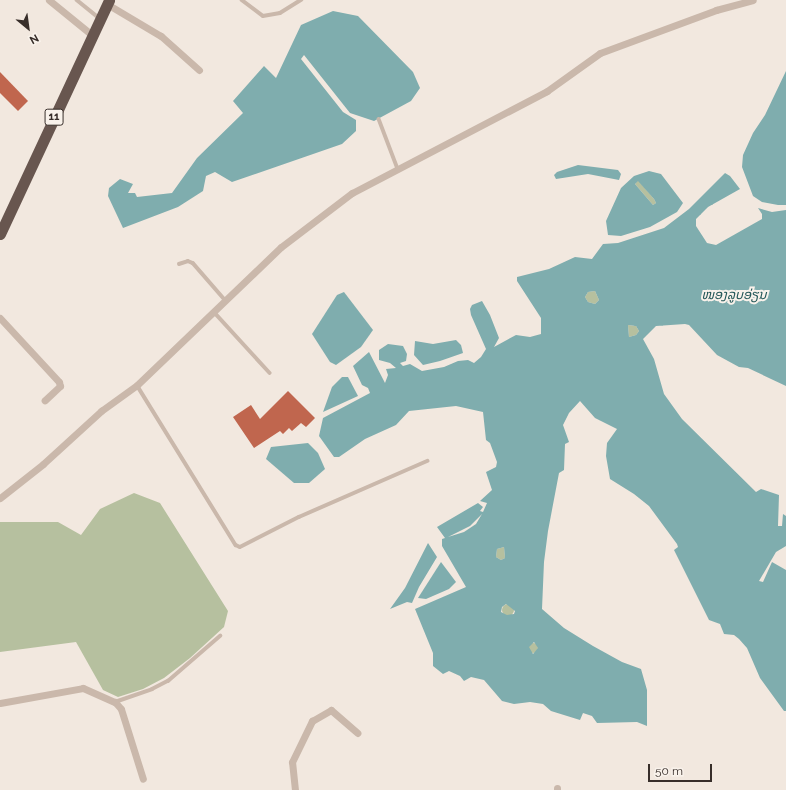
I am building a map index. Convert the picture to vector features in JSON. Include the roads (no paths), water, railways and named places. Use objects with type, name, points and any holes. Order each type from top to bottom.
[{"type":"highway","name":"11","points":[[0,234],[108,2]]},
{"type":"street","points":[[49,0],[92,35]]},
{"type":"street","points":[[0,498],[101,411],[137,385],[226,302],[281,247],[352,193],[547,91],[600,53],[716,10],[753,0]]},
{"type":"street","points":[[108,2],[161,36],[199,70]]},
{"type":"street","points":[[0,318],[59,382],[60,386],[45,400]]},
{"type":"street","points":[[0,703],[83,688],[115,702],[121,709],[143,779]]},
{"type":"street","points":[[294,790],[292,762],[312,721],[331,710],[357,734]]},
{"type":"lane","points":[[77,0],[100,19]]},
{"type":"lane","points":[[242,0],[263,16],[280,13],[300,0]]},
{"type":"lane","points":[[379,119],[398,169]]},
{"type":"lane","points":[[179,264],[188,260],[193,263],[226,302]]},
{"type":"lane","points":[[215,312],[270,373]]},
{"type":"lane","points":[[137,385],[236,545],[240,547],[299,517],[427,461]]},
{"type":"lane","points":[[115,702],[152,689],[168,681],[220,636]]},
{"type":"water","points":[[333,11],[358,16],[413,72],[420,88],[411,101],[374,121],[350,113],[304,55],[301,59],[343,112],[356,120],[356,131],[342,144],[232,182],[215,172],[206,176],[203,191],[178,207],[123,228],[108,196],[109,188],[120,179],[133,184],[128,193],[135,193],[137,197],[172,193],[197,158],[243,113],[233,101],[264,66],[276,78],[301,25]]},
{"type":"water","points":[[786,71],[786,205],[778,205],[762,202],[753,196],[742,167],[743,155],[753,133],[765,115]]},
{"type":"water","points":[[578,165],[618,170],[621,174],[619,180],[588,174],[556,179],[554,175],[557,172]]},
{"type":"water","points":[[649,171],[661,174],[683,203],[677,212],[650,227],[621,236],[608,235],[606,221],[621,188],[634,176]],"holes":[[[638,181],[656,203],[653,205],[635,184]]]},
{"type":"water","name":"ໜອງລູບອ່ຽນ","points":[[725,173],[730,176],[740,189],[708,207],[696,219],[696,226],[707,243],[716,245],[762,219],[762,214],[758,208],[772,212],[786,210],[786,386],[748,368],[739,367],[717,355],[689,325],[656,326],[643,339],[654,359],[664,394],[682,419],[756,492],[761,489],[779,495],[778,526],[782,526],[783,514],[786,516],[786,546],[776,552],[759,581],[763,582],[772,562],[786,570],[786,711],[784,711],[760,678],[747,648],[734,635],[724,634],[720,624],[709,620],[674,550],[678,547],[677,544],[649,506],[634,494],[610,479],[606,456],[607,443],[617,429],[595,418],[580,401],[569,413],[563,425],[569,442],[565,444],[564,470],[559,473],[548,531],[544,562],[542,609],[564,628],[593,646],[622,662],[641,669],[647,690],[647,726],[637,722],[597,723],[592,716],[583,713],[580,720],[551,711],[543,704],[530,702],[514,704],[502,701],[484,680],[471,677],[464,681],[460,676],[449,671],[443,674],[433,666],[433,653],[415,609],[466,587],[442,546],[442,539],[445,538],[437,527],[478,503],[483,507],[480,511],[483,512],[487,503],[480,501],[492,490],[486,472],[496,467],[497,462],[490,443],[486,440],[483,412],[456,406],[409,411],[396,425],[365,439],[339,457],[334,457],[319,436],[323,418],[370,393],[368,388],[362,385],[353,366],[369,352],[385,383],[388,375],[386,369],[396,368],[390,363],[379,360],[379,350],[388,344],[403,346],[407,354],[406,361],[400,363],[403,366],[410,364],[422,371],[444,367],[458,361],[468,360],[474,363],[481,357],[486,349],[471,315],[470,309],[472,305],[482,301],[490,315],[499,338],[494,347],[516,335],[530,337],[541,334],[541,318],[517,281],[517,277],[549,269],[575,257],[592,259],[603,244],[618,243],[664,228],[689,209]],"holes":[[[595,291],[599,300],[595,304],[588,302],[585,297],[588,292]],[[628,325],[636,326],[639,331],[636,335],[629,337]],[[482,514],[476,524],[464,532],[448,537],[470,526]],[[504,547],[505,558],[501,560],[496,557],[497,549]],[[506,604],[515,611],[514,614],[507,615],[501,612],[502,607]],[[534,642],[538,648],[533,654],[529,647]]]},
{"type":"water","points":[[344,292],[373,330],[361,347],[336,365],[330,362],[312,334],[337,295]]},
{"type":"water","points":[[456,340],[461,345],[463,353],[423,365],[414,355],[415,341],[433,344]]},
{"type":"water","points":[[342,377],[348,377],[358,396],[323,412],[332,387]]},
{"type":"water","points":[[308,443],[318,453],[325,469],[309,483],[294,483],[266,459],[271,447]]},
{"type":"water","points":[[428,543],[437,557],[419,587],[412,603],[407,602],[390,609],[405,588]]},
{"type":"water","points":[[441,562],[456,582],[449,589],[426,599],[418,598]]}]
